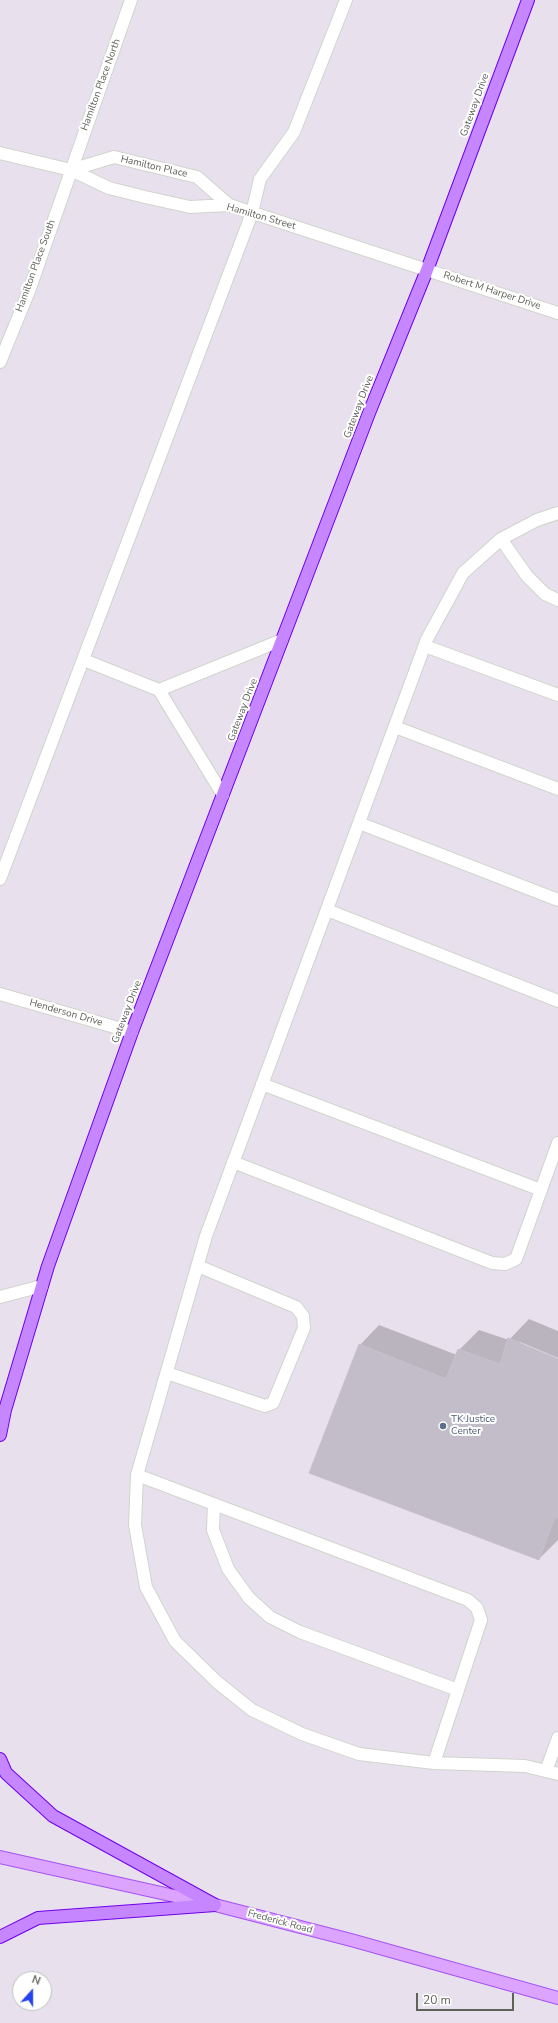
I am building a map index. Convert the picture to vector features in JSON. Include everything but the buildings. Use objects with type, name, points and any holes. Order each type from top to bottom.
[{"type":"highway","name":"Gateway Drive","points":[[1,1426],[42,1286],[132,1032],[369,413],[427,270],[528,0]]},
{"type":"highway","points":[[0,1759],[6,1773],[53,1816],[215,1905]]},
{"type":"highway","points":[[0,1937],[38,1918],[215,1905]]},
{"type":"main road","name":"Frederick Road","points":[[0,1857],[215,1905],[351,1940],[558,1998]]},
{"type":"street","name":"Hamilton Place North","points":[[71,170],[132,0]]},
{"type":"street","points":[[0,879],[252,213],[260,179],[294,132],[346,0]]},
{"type":"street","name":"Hamilton Street","points":[[0,153],[71,170],[109,188],[145,197],[190,207],[229,205],[427,270]]},
{"type":"street","name":"Hamilton Place","points":[[71,170],[114,157],[197,176],[229,205]]},
{"type":"street","name":"Hamilton Place South","points":[[0,362],[29,291],[71,170]]},
{"type":"street","name":"Robert M Harper Drive","points":[[427,270],[558,313]]},
{"type":"street","points":[[558,513],[537,520],[501,539],[463,573],[425,646],[206,1236],[137,1475],[135,1525],[146,1587],[174,1641],[217,1682],[252,1710],[302,1734],[359,1754],[434,1763],[525,1766],[558,1774]]},
{"type":"street","points":[[501,539],[527,576],[545,594],[558,600]]},
{"type":"street","points":[[159,690],[282,640]]},
{"type":"street","points":[[425,646],[558,695]]},
{"type":"street","points":[[84,660],[159,690],[223,795]]},
{"type":"street","points":[[395,726],[558,789]]},
{"type":"street","points":[[359,823],[558,900]]},
{"type":"street","points":[[327,910],[558,1001]]},
{"type":"street","name":"Henderson Drive","points":[[0,994],[132,1032]]},
{"type":"street","points":[[262,1084],[541,1190]]},
{"type":"street","points":[[233,1162],[492,1263],[504,1264],[516,1259],[558,1143]]},
{"type":"street","points":[[167,1373],[265,1406],[273,1403],[304,1328],[303,1316],[296,1307],[198,1266]]},
{"type":"street","points":[[0,1297],[42,1286]]},
{"type":"street","points":[[137,1475],[468,1600],[477,1608],[481,1620],[434,1763]]},
{"type":"street","points":[[214,1504],[212,1530],[228,1569],[249,1598],[270,1617],[300,1632],[458,1690]]},
{"type":"street","points":[[546,1771],[558,1738]]},
{"type":"place","name":"TK Justice Center","points":[[443,1426]]}]
